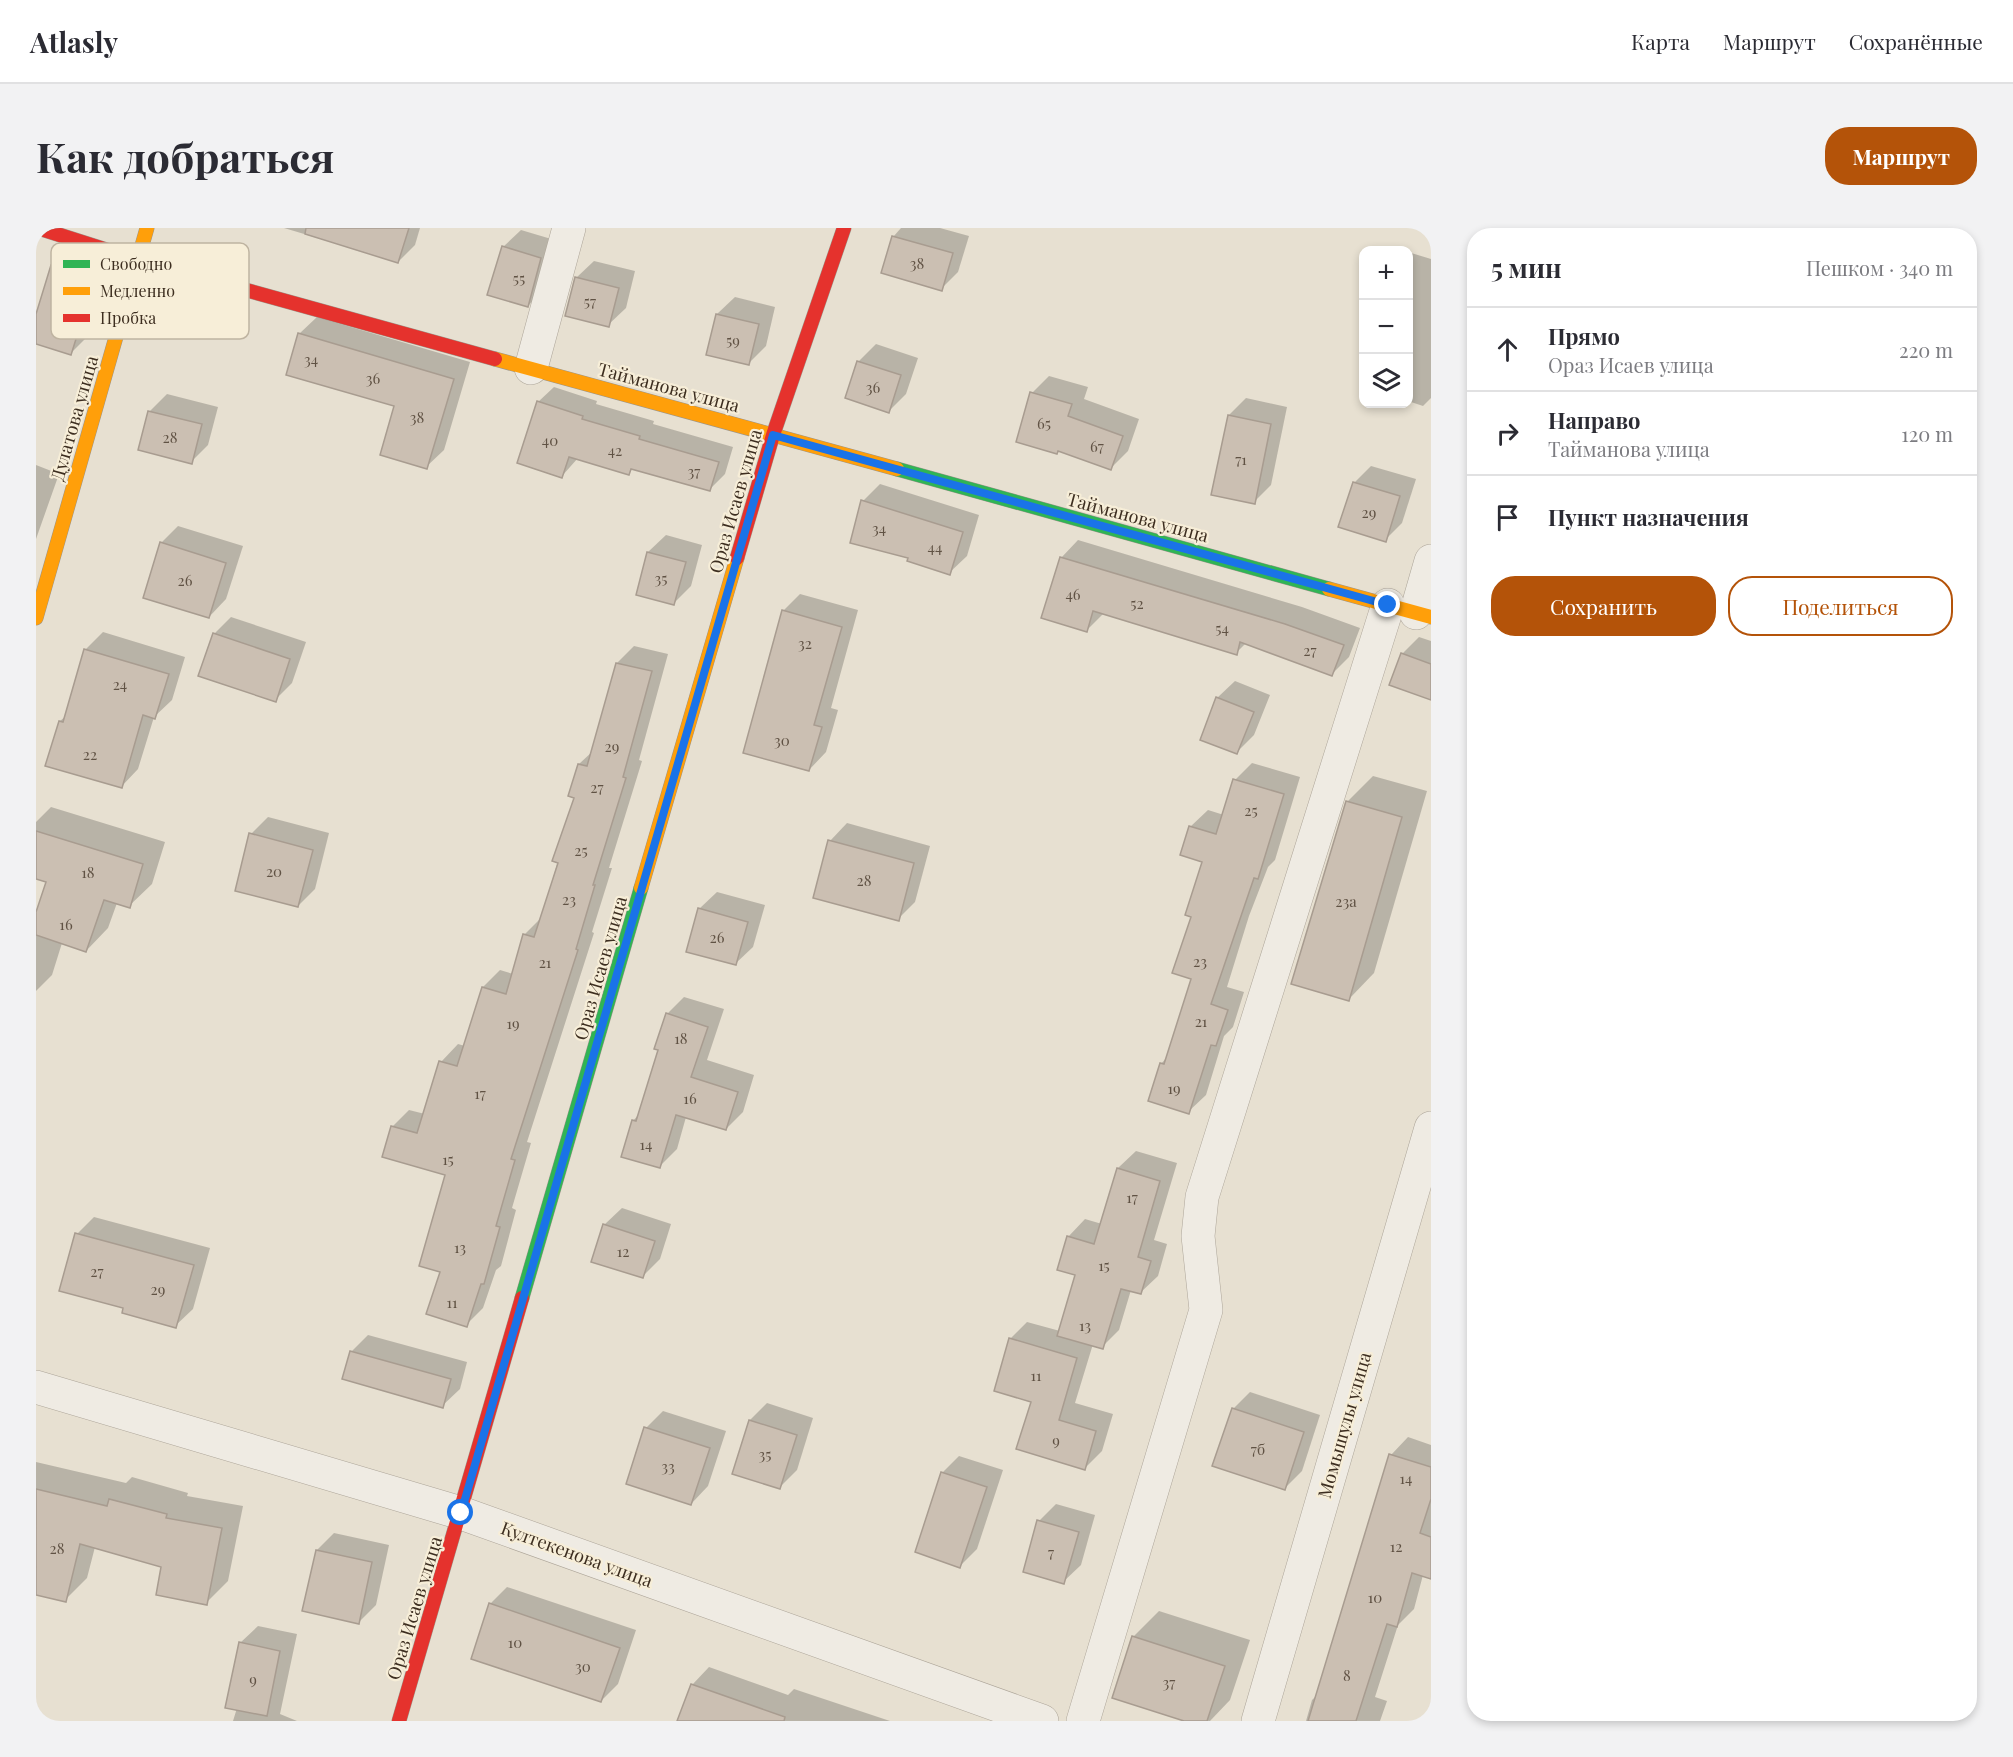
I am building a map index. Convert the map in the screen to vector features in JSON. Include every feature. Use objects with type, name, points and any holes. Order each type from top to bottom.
[{"type":"street","name":"Тайманова улица","points":[[38,228],[85,243]]},
{"type":"street","name":"Дулатова улица","points":[[143,243],[147,228]]},
{"type":"street","points":[[531,368],[569,228]]},
{"type":"street","name":"Ораз Исаев улица","points":[[399,1721],[773,435],[844,228]]},
{"type":"street","name":"Тайманова улица","points":[[249,291],[1412,612]]},
{"type":"street","name":"Дулатова улица","points":[[36,618],[115,339]]},
{"type":"street","points":[[1083,1721],[1206,1310],[1198,1236],[1202,1197],[1431,561]]},
{"type":"street","name":"Момышулы улица","points":[[1258,1721],[1431,1128]]},
{"type":"street","name":"Култекенова улица","points":[[36,1387],[461,1513],[1042,1721]]},
{"type":"building","points":[[306,228],[409,228],[398,263],[305,234]]},
{"type":"building","points":[[892,236],[953,253],[942,291],[881,273]]},
{"type":"building","points":[[502,246],[541,258],[528,307],[487,295]]},
{"type":"building","points":[[51,265],[51,339],[76,339],[71,355],[36,344],[36,314]]},
{"type":"building","points":[[575,277],[619,288],[609,327],[565,316]]},
{"type":"building","points":[[716,314],[759,324],[749,365],[706,355]]},
{"type":"building","points":[[298,333],[454,379],[427,469],[380,455],[394,406],[286,375]]},
{"type":"building","points":[[857,361],[901,375],[889,413],[845,398]]},
{"type":"building","points":[[1030,392],[1072,404],[1068,416],[1123,436],[1111,470],[1058,451],[1057,454],[1016,442]]},
{"type":"building","points":[[537,401],[583,416],[582,419],[640,436],[639,439],[719,462],[710,491],[631,469],[629,475],[569,457],[562,478],[517,463]]},
{"type":"building","points":[[148,411],[202,424],[192,464],[138,450]]},
{"type":"building","points":[[1228,415],[1271,424],[1255,504],[1211,495]]},
{"type":"building","points":[[1353,482],[1400,496],[1386,542],[1338,527]]},
{"type":"building","points":[[861,500],[963,532],[950,575],[907,561],[908,558],[850,543]]},
{"type":"building","points":[[160,542],[226,563],[209,618],[143,598]]},
{"type":"building","points":[[647,552],[686,562],[674,605],[636,595]]},
{"type":"building","points":[[1060,557],[1285,624],[1344,645],[1332,676],[1240,642],[1237,655],[1093,611],[1087,632],[1041,618]]},
{"type":"building","points":[[782,610],[842,627],[814,725],[822,727],[809,771],[743,753]]},
{"type":"building","points":[[213,633],[290,659],[276,702],[198,676]]},
{"type":"building","points":[[84,649],[169,674],[155,719],[143,715],[122,788],[45,766],[59,721],[63,722]]},
{"type":"building","points":[[1401,653],[1431,664],[1431,700],[1389,685]]},
{"type":"building","points":[[616,663],[652,671],[623,777],[626,778],[593,885],[595,885],[576,949],[578,950],[511,1159],[515,1160],[496,1226],[500,1227],[484,1284],[481,1284],[467,1327],[426,1314],[440,1272],[419,1266],[445,1175],[382,1157],[391,1126],[417,1133],[439,1061],[457,1066],[482,987],[506,994],[523,934],[534,937],[558,863],[552,861],[574,798],[568,796],[578,764],[587,766]]},
{"type":"building","points":[[1216,697],[1254,712],[1237,754],[1200,740]]},
{"type":"building","points":[[1233,779],[1284,794],[1258,879],[1254,878],[1211,1004],[1228,1010],[1216,1046],[1211,1045],[1189,1114],[1148,1101],[1160,1063],[1164,1064],[1191,979],[1172,973],[1191,917],[1185,915],[1202,862],[1180,855],[1189,826],[1216,834]]},
{"type":"building","points":[[1346,801],[1402,817],[1349,1001],[1291,984]]},
{"type":"building","points":[[36,831],[143,864],[130,908],[104,900],[86,952],[36,935],[36,912],[46,882],[36,879]]},
{"type":"building","points":[[249,833],[313,850],[298,907],[235,891]]},
{"type":"building","points":[[828,840],[914,863],[899,921],[813,898]]},
{"type":"building","points":[[698,908],[748,922],[736,965],[686,952]]},
{"type":"building","points":[[666,1013],[708,1027],[691,1077],[738,1092],[726,1130],[676,1115],[660,1168],[621,1157],[632,1120],[636,1121],[658,1050],[654,1049]]},
{"type":"building","points":[[1117,1168],[1160,1181],[1138,1257],[1151,1261],[1141,1294],[1121,1289],[1103,1349],[1057,1336],[1075,1275],[1057,1270],[1067,1236],[1094,1244]]},
{"type":"building","points":[[603,1224],[655,1241],[643,1278],[591,1262]]},
{"type":"building","points":[[75,1233],[194,1265],[176,1328],[122,1313],[123,1308],[59,1291]]},
{"type":"building","points":[[1009,1338],[1077,1358],[1059,1420],[1096,1431],[1085,1470],[1016,1449],[1031,1402],[994,1391]]},
{"type":"building","points":[[350,1351],[451,1379],[443,1408],[342,1379]]},
{"type":"building","points":[[1232,1408],[1304,1432],[1285,1490],[1212,1466]]},
{"type":"building","points":[[749,1420],[797,1435],[780,1489],[732,1474]]},
{"type":"building","points":[[644,1427],[710,1448],[691,1505],[626,1484]]},
{"type":"building","points":[[1389,1454],[1431,1467],[1431,1499],[1420,1533],[1431,1537],[1431,1579],[1412,1573],[1397,1627],[1387,1624],[1356,1721],[1308,1721]]},
{"type":"building","points":[[941,1472],[987,1487],[960,1568],[915,1552]]},
{"type":"building","points":[[36,1489],[107,1506],[109,1499],[167,1514],[166,1518],[222,1528],[207,1605],[156,1595],[161,1567],[80,1544],[66,1602],[36,1595]]},
{"type":"building","points":[[1037,1520],[1079,1532],[1064,1584],[1023,1572]]},
{"type":"building","points":[[316,1550],[372,1562],[359,1624],[302,1611]]},
{"type":"building","points":[[489,1603],[620,1648],[601,1702],[471,1659]]},
{"type":"building","points":[[1132,1636],[1225,1666],[1207,1721],[1184,1721],[1112,1698]]},
{"type":"building","points":[[239,1642],[280,1651],[267,1716],[225,1708]]},
{"type":"building","points":[[691,1684],[785,1717],[784,1721],[677,1721]]},
{"type":"traffic: fast","points":[[897,469],[1329,589]]},
{"type":"traffic: fast","points":[[522,1298],[641,888]]},
{"type":"traffic: slow","points":[[143,243],[147,228]]},
{"type":"traffic: slow","points":[[36,618],[115,339]]},
{"type":"traffic: slow","points":[[495,359],[897,469]]},
{"type":"traffic: slow","points":[[641,888],[737,558]]},
{"type":"traffic: slow","points":[[1329,589],[1431,617]]},
{"type":"traffic: jam","points":[[38,228],[85,243]]},
{"type":"traffic: jam","points":[[737,558],[773,435],[844,228]]},
{"type":"traffic: jam","points":[[249,291],[495,359]]},
{"type":"traffic: jam","points":[[399,1721],[522,1298]]},
{"type":"route","points":[[461,1513],[773,435],[1388,605]]}]
